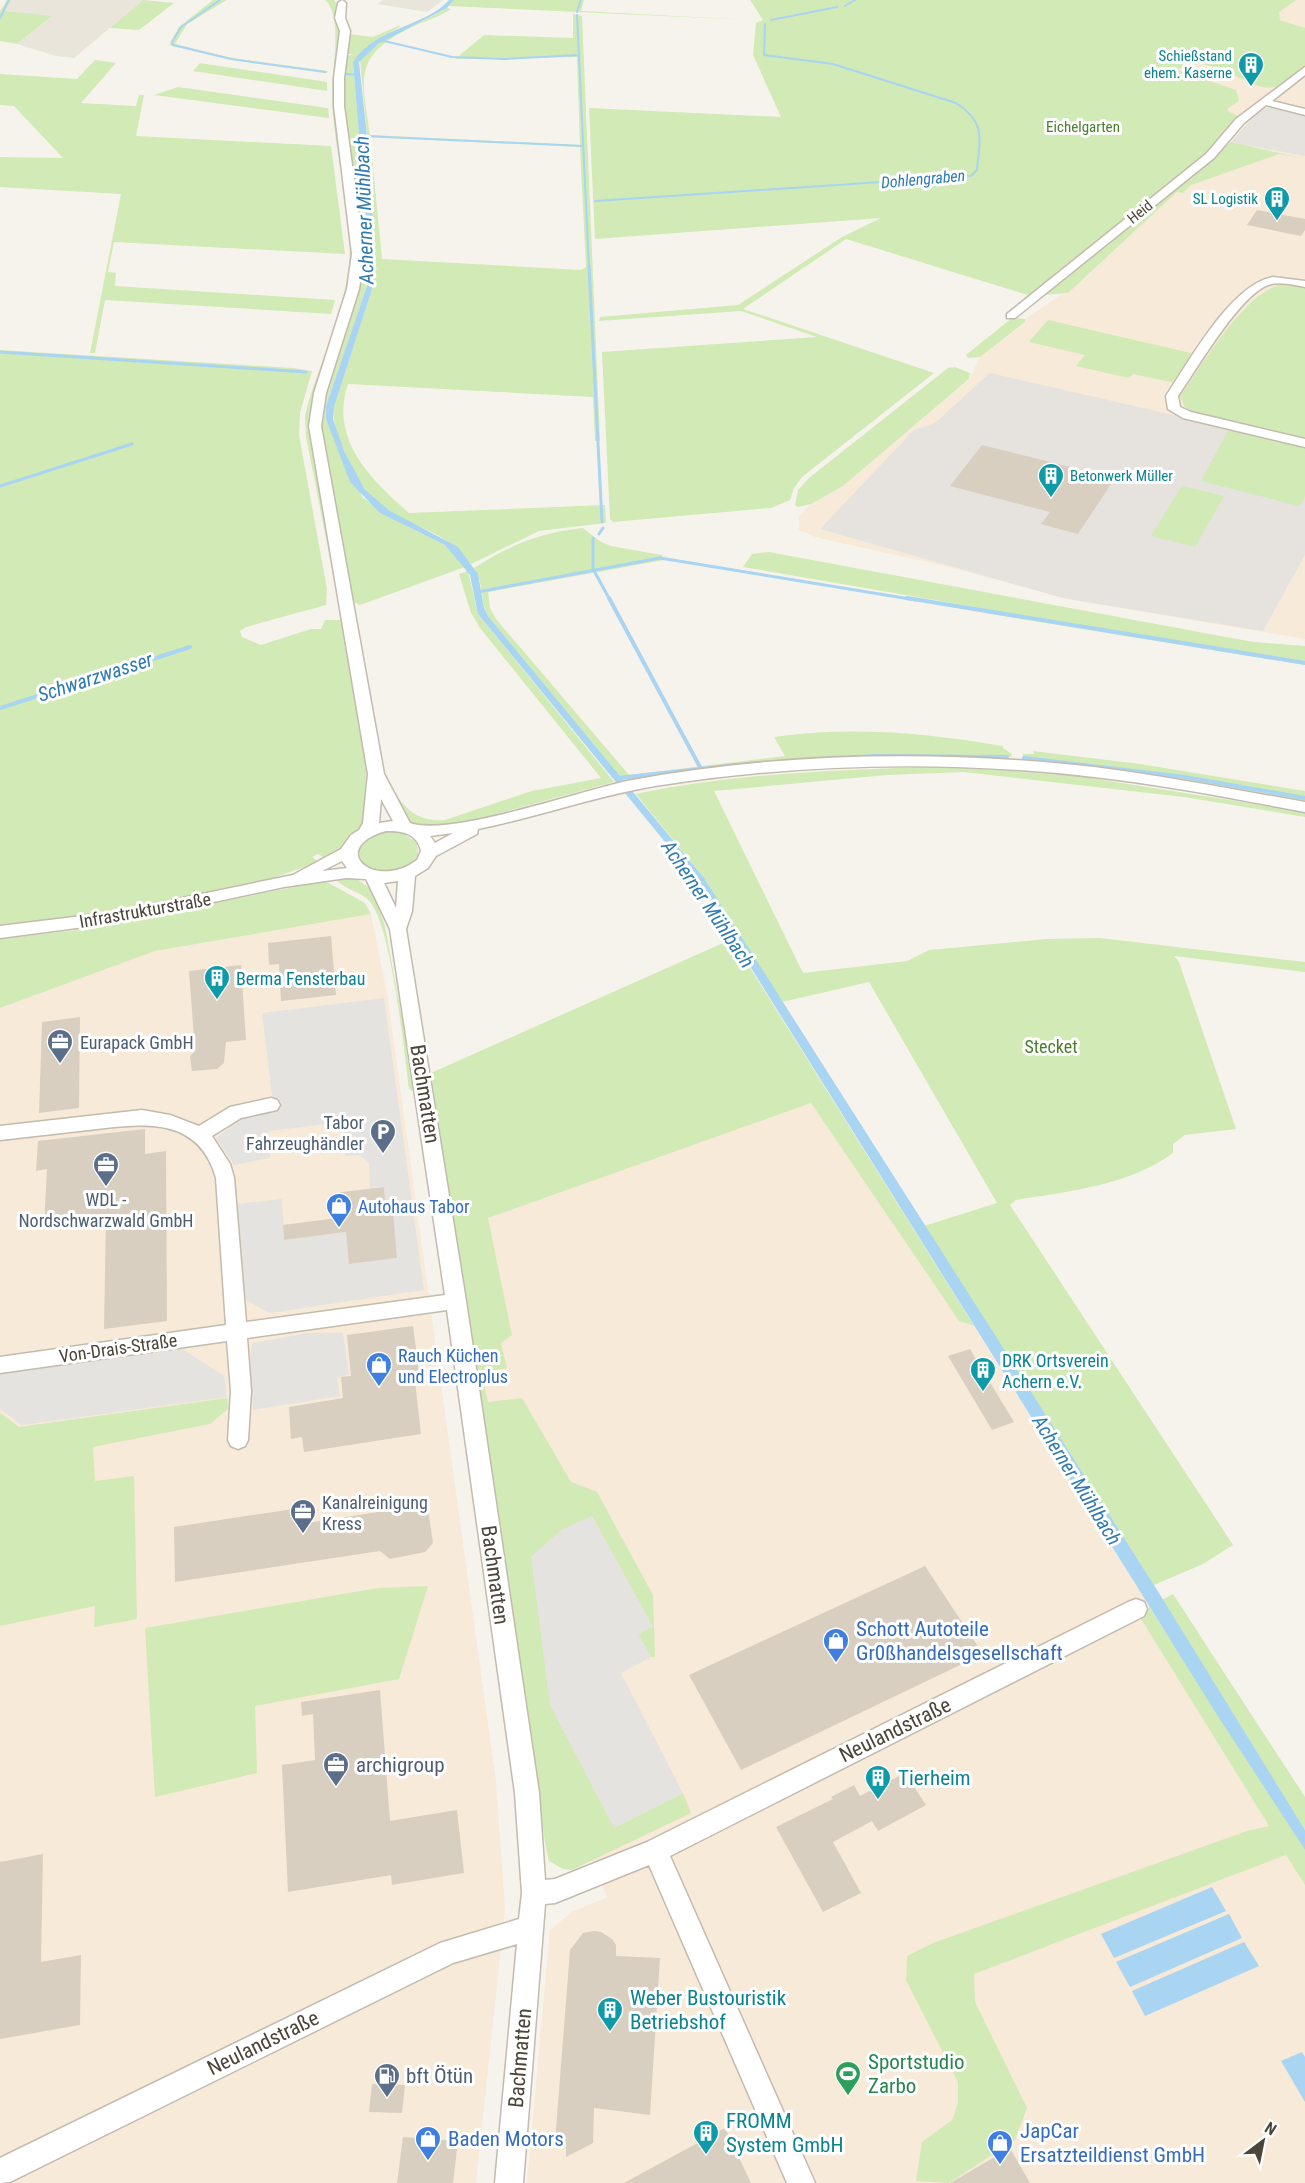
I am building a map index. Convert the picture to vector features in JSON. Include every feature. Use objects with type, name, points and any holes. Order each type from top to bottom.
[{"type":"street","points":[[340,1],[352,15],[345,31],[339,78],[339,106],[358,254],[357,271],[320,393],[315,426],[376,774],[372,813],[366,832]]},
{"type":"street","points":[[340,1],[340,18],[345,31]]},
{"type":"street","name":"Heid","points":[[1011,316],[1209,156],[1240,121],[1305,70]]},
{"type":"street","points":[[1264,102],[1305,112]]},
{"type":"street","points":[[1305,284],[1286,280],[1262,284],[1238,305],[1172,396],[1174,409],[1187,416],[1305,443]]},
{"type":"street","points":[[289,881],[348,852],[354,840],[366,832],[389,826],[410,829],[486,823],[609,790],[822,764],[956,762],[1064,769],[1305,807]]},
{"type":"street","points":[[376,774],[410,829],[426,840],[428,853]]},
{"type":"street","points":[[289,881],[367,875],[388,878],[406,874],[421,865],[428,853],[486,823]]},
{"type":"street","points":[[348,852],[350,862],[367,875],[398,929]]},
{"type":"street","points":[[398,929],[404,910],[406,874]]},
{"type":"street","name":"Infrastrukturstraße","points":[[0,932],[171,906],[289,881]]},
{"type":"street","name":"Bachmatten","points":[[398,929],[456,1301],[527,1793],[534,1893],[509,2183]]},
{"type":"street","points":[[199,1135],[236,1112],[271,1105]]},
{"type":"street","points":[[0,1133],[142,1117],[160,1118],[182,1124],[199,1135],[216,1153],[225,1174],[241,1391],[238,1440]]},
{"type":"street","name":"Von-Drais-Straße","points":[[0,1365],[456,1301]]},
{"type":"street","name":"Neulandstraße","points":[[534,1893],[555,1891],[655,1851],[1136,1609]]},
{"type":"street","points":[[655,1851],[801,2183]]},
{"type":"street","name":"Neulandstraße","points":[[0,2172],[449,1952],[508,1933],[532,1930]]},
{"type":"shaded area","points":[[11,0],[143,0],[74,58],[56,56],[17,44],[51,17],[5,11]]},
{"type":"shaded area","points":[[383,0],[443,0],[427,12],[377,4]]},
{"type":"shaded area","points":[[1281,0],[1305,0],[1305,110],[1262,99],[1239,117],[1141,90]]},
{"type":"shaded area","points":[[1272,107],[1305,114],[1305,639],[1078,601],[940,565],[815,537],[799,530],[799,517],[811,504],[843,486],[969,380],[980,357],[1025,323],[1025,319],[1059,296],[1068,293],[1231,142],[1260,109]]},
{"type":"shaded area","points":[[1272,107],[1305,114],[1305,156],[1231,142],[1260,109]]},
{"type":"shaded area","name":"Betonwerk Müller","points":[[990,373],[1305,445],[1305,555],[1263,631],[1063,598],[820,529],[914,430],[935,423]]},
{"type":"shaded area","points":[[371,914],[388,1000],[496,1782],[505,1909],[476,2183],[0,2183],[0,1008],[155,951]]},
{"type":"shaded area","name":"Tabor Fahrzeughändler","points":[[384,998],[424,1290],[270,1313],[244,1299],[236,1204],[282,1199],[284,1240],[346,1232],[349,1264],[397,1258],[393,1211],[386,1212],[384,1187],[370,1188],[369,1163],[360,1155],[345,1156],[343,1122],[269,1131],[270,1158],[234,1165],[216,1138],[242,1118],[274,1112],[262,1013]]},
{"type":"shaded area","points":[[811,1103],[959,1321],[974,1327],[1150,1608],[1139,1615],[1305,1885],[1305,2183],[527,2183],[550,1930],[572,1912],[607,1897],[526,1706],[483,1368],[488,1218]]},
{"type":"shaded area","points":[[308,1333],[343,1333],[349,1374],[337,1378],[340,1396],[253,1410],[250,1358],[252,1343]]},
{"type":"shaded area","points":[[179,1347],[224,1376],[227,1397],[22,1425],[0,1409],[0,1372]]},
{"type":"shaded area","points":[[592,1516],[653,1627],[638,1634],[651,1657],[621,1673],[683,1793],[614,1828],[550,1705],[531,1557],[561,1530]]},
{"type":"green space","points":[[7,0],[11,0],[5,11],[52,16],[17,44],[0,41],[0,11]]},
{"type":"green space","points":[[143,0],[174,3],[139,30],[110,28]]},
{"type":"green space","points":[[213,0],[227,0],[187,24],[175,44],[232,58],[328,71],[327,73],[233,60],[169,45],[179,27]]},
{"type":"green space","points":[[325,0],[334,0],[339,9],[342,30],[336,77],[353,246],[353,272],[311,435],[339,604],[306,437],[305,415],[341,306],[350,253],[347,209],[333,118],[334,18]]},
{"type":"green space","points":[[454,0],[584,0],[581,11],[751,20],[449,6]]},
{"type":"green space","name":"Eichelgarten","points":[[750,0],[1296,0],[1279,12],[1280,20],[1305,28],[1305,65],[1283,83],[1275,87],[1264,87],[1203,64],[1190,65],[1177,70],[1236,90],[1239,101],[1228,108],[1228,111],[1239,117],[1220,151],[1231,142],[1305,159],[1279,154],[1191,185],[1183,193],[1177,192],[1068,293],[1031,296],[846,239],[743,309],[934,373],[802,477],[794,488],[790,500],[771,508],[613,522],[610,519],[602,352],[817,337],[741,311],[599,321],[600,317],[738,305],[842,237],[881,218],[595,239],[589,108],[781,117],[753,55],[756,23],[763,20]]},
{"type":"green space","points":[[447,8],[451,9],[393,38],[379,48],[370,59],[364,83],[370,135],[580,145],[577,57],[455,59],[484,35],[573,38],[573,14],[582,16],[600,441],[595,441],[593,397],[348,384],[344,404],[344,423],[357,457],[381,487],[409,513],[605,505],[606,523],[539,531],[471,564],[449,542],[391,513],[373,500],[353,469],[339,438],[334,420],[334,407],[376,277],[369,155],[360,60],[380,43]],"holes":[[[370,137],[580,147],[586,267],[581,270],[382,259]]]},
{"type":"green space","points":[[401,26],[371,44],[353,62],[369,254],[368,283],[326,406],[326,419],[363,498],[410,528],[445,545],[465,567],[360,605],[352,601],[321,443],[322,400],[360,285],[362,264],[343,98],[345,57],[353,54],[346,54],[348,34],[373,37]]},
{"type":"green space","points":[[95,60],[116,63],[81,103],[136,106],[139,95],[144,95],[136,136],[331,146],[345,254],[114,242],[108,272],[116,273],[115,286],[335,300],[331,314],[105,300],[95,353],[90,353],[121,194],[0,187],[0,157],[63,158],[14,106],[0,105],[0,74],[77,79]]},
{"type":"green space","points":[[200,63],[327,82],[327,91],[193,71]]},
{"type":"green space","points":[[178,87],[328,108],[329,118],[154,95]]},
{"type":"green space","points":[[1283,284],[1305,287],[1305,439],[1195,413],[1185,407],[1180,396],[1225,331],[1254,300],[1268,290]]},
{"type":"green space","points":[[1012,318],[1025,319],[1025,322],[980,357],[968,358],[966,355]]},
{"type":"green space","points":[[1048,320],[1195,354],[1175,383],[1133,374],[1129,378],[1076,366],[1085,355],[1029,342]]},
{"type":"green space","points":[[0,350],[312,371],[300,413],[299,435],[327,589],[326,605],[246,627],[240,631],[242,637],[261,645],[311,629],[321,629],[325,620],[343,620],[367,757],[363,827],[331,856],[326,859],[318,854],[312,857],[319,862],[255,884],[182,899],[0,928]]},
{"type":"green space","points":[[955,367],[970,373],[969,379],[843,486],[811,504],[798,507],[795,505],[798,490],[809,478],[948,368]]},
{"type":"green space","points":[[1229,429],[1305,447],[1305,497],[1299,506],[1201,481]]},
{"type":"green space","points":[[1182,486],[1224,496],[1195,547],[1151,536]]},
{"type":"green space","points":[[583,528],[601,542],[611,546],[662,555],[664,560],[488,592],[490,608],[496,619],[629,775],[785,756],[774,737],[832,732],[889,732],[974,741],[1003,746],[1012,754],[1011,757],[835,758],[623,780],[488,616],[474,568],[526,541]]},
{"type":"green space","points":[[769,552],[1253,642],[1305,646],[1305,665],[984,613],[981,608],[743,567],[752,554]]},
{"type":"green space","points":[[468,571],[478,614],[614,782],[459,824],[425,828],[408,822],[389,784],[400,800],[418,816],[445,820],[532,791],[601,778],[480,628],[471,613],[459,574]]},
{"type":"green space","points":[[1033,751],[1140,764],[1305,791],[1305,802],[1144,774],[1022,761],[1023,754],[1034,754]]},
{"type":"green space","name":"Stecket","points":[[950,766],[1084,777],[1305,812],[1305,817],[1184,797],[964,772],[887,775],[714,791],[803,973],[907,961],[929,950],[1047,939],[1100,938],[1305,962],[1305,972],[1174,956],[1179,962],[1236,1129],[1185,1135],[1173,1144],[1173,1153],[1156,1164],[1118,1180],[1098,1186],[1016,1200],[1010,1205],[1233,1545],[1203,1564],[1154,1585],[924,1226],[997,1203],[869,982],[782,1002],[704,878],[636,794],[753,777]]},
{"type":"green space","points":[[384,832],[404,834],[417,843],[418,856],[405,867],[396,870],[388,872],[370,869],[357,857],[363,843],[369,837]]},
{"type":"green space","points":[[337,880],[358,880],[373,890],[385,926],[415,1088],[412,1091],[409,1089],[396,992],[385,939],[371,903]]},
{"type":"green space","points":[[325,881],[365,903],[371,914],[155,951],[0,1008],[0,939],[78,930]]},
{"type":"green space","points":[[732,939],[974,1326],[959,1321],[811,1103],[488,1218],[512,1335],[501,1343],[507,1368],[482,1373],[488,1402],[522,1398],[571,1482],[597,1492],[653,1595],[655,1657],[651,1657],[638,1634],[652,1626],[592,1516],[614,1828],[683,1793],[691,1813],[572,1870],[563,1869],[549,1861],[546,1849],[431,1073]]},
{"type":"green space","points":[[227,1398],[228,1409],[210,1424],[93,1447],[95,1481],[134,1476],[137,1619],[94,1627],[95,1606],[0,1626],[0,1413],[19,1427]]},
{"type":"green space","points":[[428,1586],[399,1679],[255,1706],[257,1773],[155,1797],[145,1628],[378,1588]]},
{"type":"green space","points":[[1173,1594],[1305,1797],[1305,1830],[1162,1600]]},
{"type":"green space","points":[[1150,1608],[1305,1850],[1305,1885],[1286,1855],[974,1974],[975,2002],[1027,2108],[1015,2140],[949,2183],[916,2181],[922,2142],[952,2120],[958,2103],[958,2082],[906,1980],[907,1956],[933,1943],[1247,1831],[1269,1826],[1138,1614]]},
{"type":"water","name":"Acherner Mühlbach","points":[[449,0],[454,0],[447,8],[378,44],[359,62],[369,155],[376,277],[334,407],[333,419],[344,451],[365,490],[390,511],[458,547],[478,574],[484,608],[488,616],[704,878],[1154,1585],[1305,1830],[1305,1850],[1214,1710],[703,891],[478,614],[470,575],[445,545],[380,513],[350,482],[326,419],[326,406],[368,283],[369,254],[353,62],[374,42],[428,16]]},
{"type":"water","points":[[1212,1887],[1226,1911],[1114,1958],[1101,1934]]},
{"type":"water","points":[[1229,1914],[1242,1938],[1130,1987],[1116,1962]]},
{"type":"water","points":[[1244,1942],[1259,1966],[1145,2016],[1132,1991]]},
{"type":"water","points":[[1302,2052],[1305,2057],[1305,2102],[1281,2061]]},
{"type":"building","name":"SL Logistik","points":[[1257,210],[1305,219],[1305,230],[1301,236],[1247,225]]},
{"type":"building","name":"Betonwerk Müller","points":[[982,445],[1115,478],[1078,534],[1041,524],[1050,512],[950,486]]},
{"type":"building","points":[[331,936],[336,995],[281,1001],[279,964],[269,965],[268,943]]},
{"type":"building","name":"Berma Fensterbau","points":[[241,965],[246,1040],[226,1042],[224,1063],[217,1069],[192,1071],[190,1056],[195,1051],[189,971]]},
{"type":"building","name":"Eurapack GmbH","points":[[80,1017],[79,1108],[39,1113],[42,1022]]},
{"type":"building","points":[[145,1129],[145,1154],[166,1151],[167,1321],[104,1329],[106,1214],[72,1218],[72,1223],[44,1226],[47,1169],[36,1171],[38,1141]]},
{"type":"building","name":"Autohaus Tabor","points":[[384,1187],[386,1212],[393,1211],[397,1258],[349,1264],[346,1232],[284,1240],[283,1225],[337,1218],[335,1193]]},
{"type":"building","name":"Rauch Küchen und Electroplus","points":[[413,1326],[419,1372],[414,1372],[421,1434],[304,1452],[302,1437],[291,1439],[289,1407],[343,1398],[341,1377],[351,1376],[347,1335]]},
{"type":"building","name":"DRK Ortsverein Achern e.V.","points":[[970,1349],[1014,1422],[992,1430],[948,1356]]},
{"type":"building","name":"Kanalreinigung Kress","points":[[419,1501],[428,1509],[433,1543],[425,1552],[390,1559],[380,1551],[175,1582],[174,1527],[306,1507],[307,1523],[378,1512],[387,1503]]},
{"type":"building","name":"Schott Autoteile Gr0ßhandelsgesellschaft","points":[[925,1566],[983,1654],[741,1770],[689,1675]]},
{"type":"building","name":"archigroup","points":[[380,1690],[390,1821],[457,1810],[464,1873],[392,1885],[391,1875],[288,1892],[282,1765],[315,1760],[313,1714],[302,1716],[301,1702]]},
{"type":"building","points":[[905,1773],[926,1805],[878,1831],[872,1821],[833,1842],[861,1893],[823,1912],[776,1827],[833,1799],[831,1797],[854,1785],[860,1796]]},
{"type":"building","points":[[43,1854],[41,1962],[81,1955],[80,2025],[0,2039],[0,1862]]},
{"type":"building","name":"Weber Bustouristik Betriebshof","points":[[601,1932],[612,1939],[616,1945],[616,1956],[660,1958],[650,2115],[594,2108],[593,2143],[566,2157],[566,2143],[555,2142],[570,1950],[583,1933]]},
{"type":"building","name":"bft Ötün","points":[[372,2084],[405,2085],[402,2113],[369,2112]]},
{"type":"building","name":"FROMM System GmbH","points":[[725,2128],[751,2183],[624,2183]]},
{"type":"building","name":"Baden Motors","points":[[403,2137],[458,2141],[453,2183],[397,2183]]},
{"type":"building","name":"JapCar Ersatzteildienst GmbH","points":[[1010,2148],[1030,2183],[950,2183]]},
{"type":"waterway","points":[[0,18],[9,0]]},
{"type":"waterway","points":[[220,0],[181,27],[172,42],[173,45],[231,59],[325,72]]},
{"type":"waterway","points":[[577,12],[581,0]]},
{"type":"waterway","name":"Dohlengraben","points":[[845,6],[855,0]]},
{"type":"waterway","name":"Dohlengraben","points":[[771,20],[837,7]]},
{"type":"waterway","points":[[577,15],[579,55]]},
{"type":"waterway","name":"Dohlengraben","points":[[595,201],[971,176],[977,170],[980,140],[977,124],[966,110],[956,103],[833,64],[764,55],[765,24]]},
{"type":"waterway","points":[[380,40],[452,57],[505,59],[579,55]]},
{"type":"waterway","points":[[579,55],[589,267]]},
{"type":"waterway","points":[[346,74],[357,75]]},
{"type":"waterway","name":"Acherner Mühlbach","points":[[363,136],[583,146]]},
{"type":"waterway","points":[[589,266],[602,522]]},
{"type":"waterway","points":[[0,352],[306,372]]},
{"type":"waterway","points":[[0,486],[132,444]]},
{"type":"waterway","points":[[599,534],[603,528]]},
{"type":"waterway","points":[[593,538],[594,570]]},
{"type":"waterway","points":[[594,570],[660,558],[916,600]]},
{"type":"waterway","points":[[477,592],[594,570]]},
{"type":"waterway","points":[[594,570],[610,600]]},
{"type":"waterway","points":[[609,598],[701,769]]},
{"type":"waterway","points":[[907,598],[1305,663]]},
{"type":"waterway","name":"Schwarzwasser","points":[[0,708],[190,647]]},
{"type":"waterway","points":[[746,764],[876,756],[1007,757]]},
{"type":"waterway","points":[[1024,758],[1185,777],[1305,798]]},
{"type":"waterway","points":[[701,769],[737,765]]},
{"type":"waterway","points":[[618,778],[701,769]]},
{"type":"place","name":"Schießstand ehem. Kaserne","points":[[1251,88]]},
{"type":"place","name":"SL Logistik","points":[[1277,222]]},
{"type":"place","name":"Betonwerk Müller","points":[[1051,499]]},
{"type":"place","name":"Berma Fensterbau","points":[[217,1001]]},
{"type":"place","name":"Eurapack GmbH","points":[[60,1065]]},
{"type":"place","name":"Tabor Fahrzeughändler","points":[[383,1155]]},
{"type":"place","name":"WDL - Nordschwarzwald GmbH","points":[[106,1188]]},
{"type":"place","name":"Autohaus Tabor","points":[[339,1229]]},
{"type":"place","name":"Rauch Küchen und Electroplus","points":[[379,1388]]},
{"type":"place","name":"DRK Ortsverein Achern e.V.","points":[[983,1393]]},
{"type":"place","name":"Kanalreinigung Kress","points":[[303,1535]]},
{"type":"place","name":"Schott Autoteile Gr0ßhandelsgesellschaft","points":[[836,1664]]},
{"type":"place","name":"archigroup","points":[[336,1788]]},
{"type":"place","name":"Tierheim","points":[[878,1801]]},
{"type":"place","name":"Weber Bustouristik Betriebshof","points":[[610,2033]]},
{"type":"place","name":"Sportstudio Zarbo","points":[[848,2097]]},
{"type":"place","name":"bft Ötün","points":[[387,2099]]},
{"type":"place","name":"FROMM System GmbH","points":[[706,2156]]},
{"type":"place","name":"Baden Motors","points":[[428,2162]]},
{"type":"place","name":"JapCar Ersatzteildienst GmbH","points":[[1000,2166]]}]
